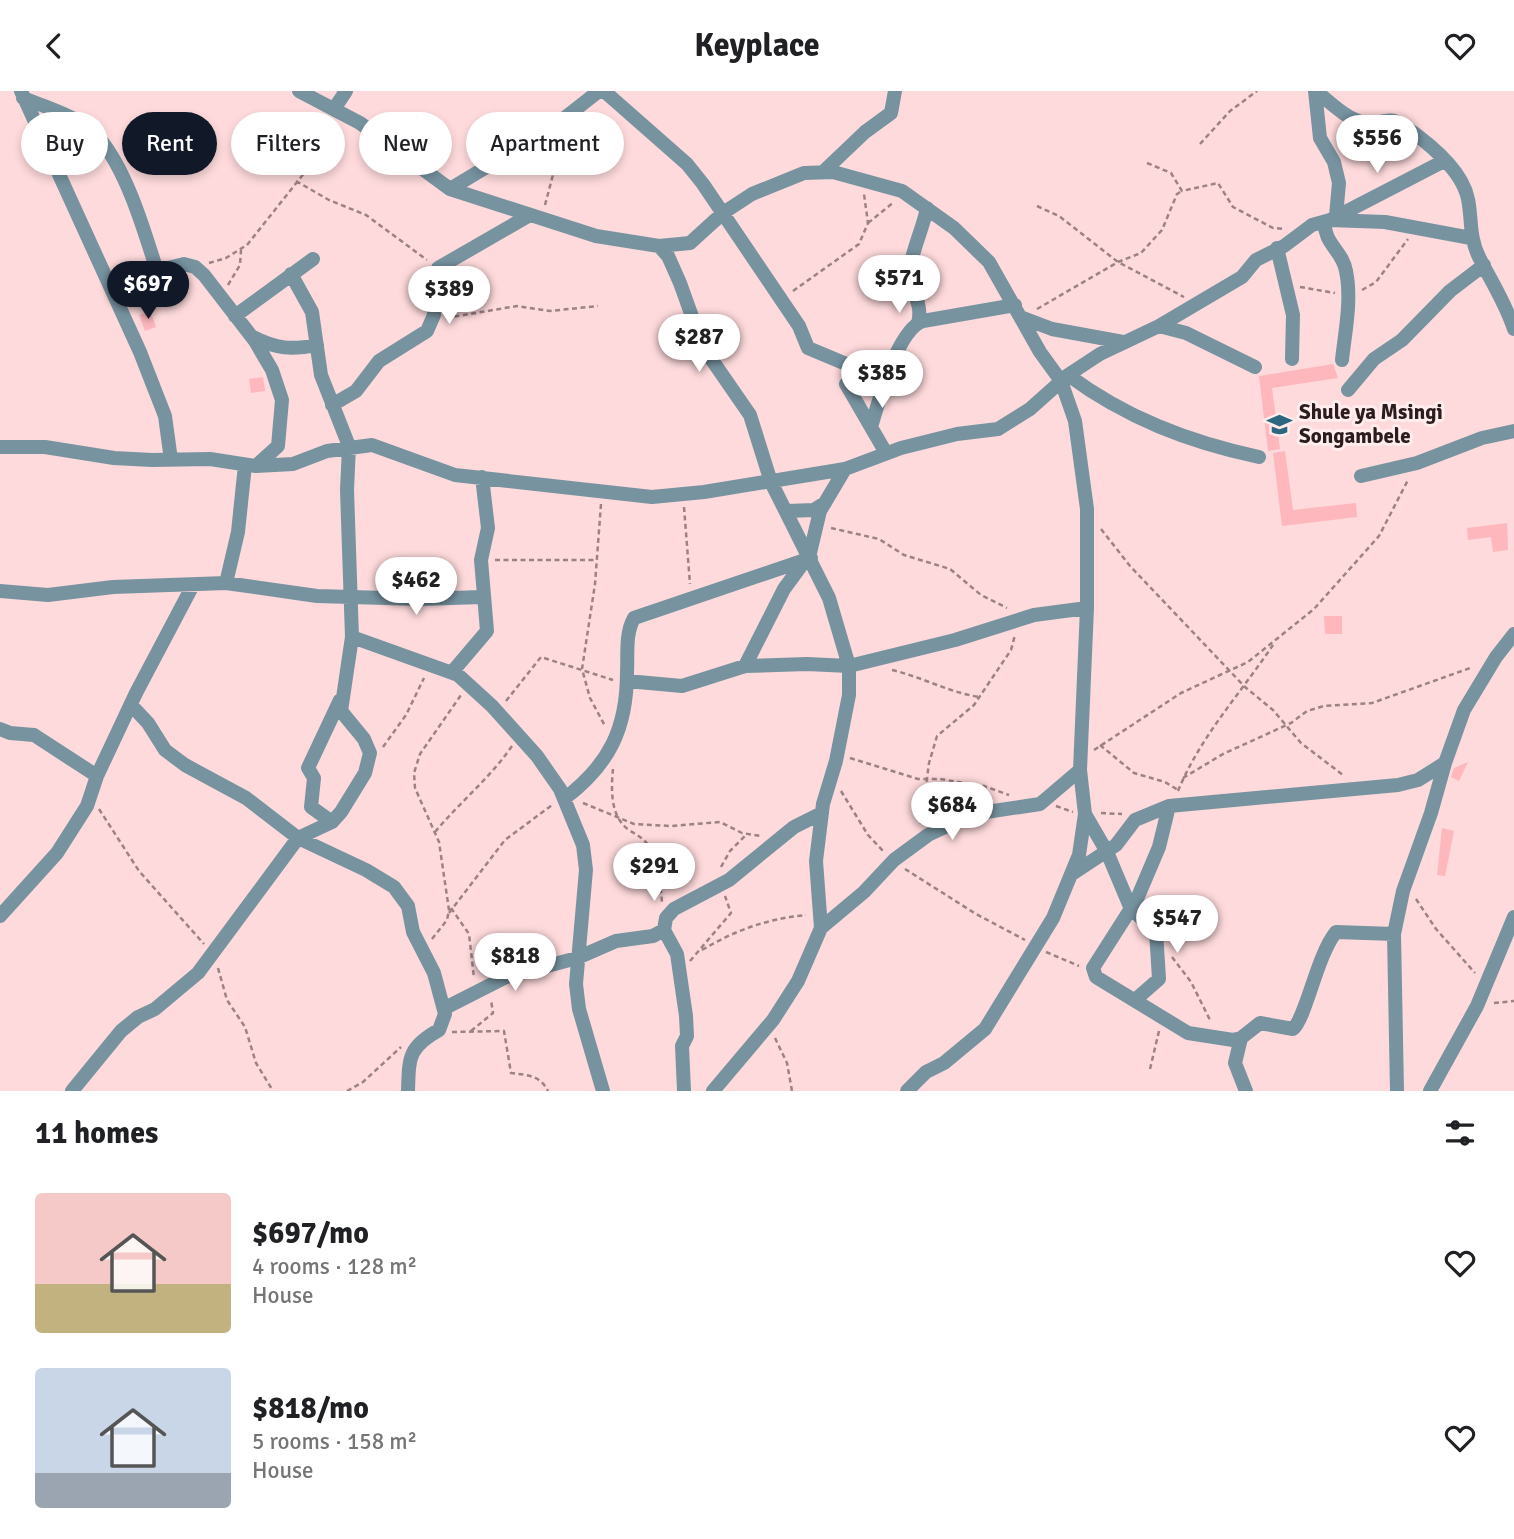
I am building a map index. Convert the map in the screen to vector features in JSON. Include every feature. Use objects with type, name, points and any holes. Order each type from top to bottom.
[{"type":"street","points":[[299,91],[348,117],[450,189],[596,236],[659,246],[690,243],[723,213],[775,184],[804,173],[823,172],[860,177],[906,194],[972,244],[989,262],[1040,352],[1065,378],[1160,428],[1206,446],[1259,457]]},
{"type":"street","points":[[334,109],[346,91]]},
{"type":"street","points":[[572,112],[598,91]]},
{"type":"street","points":[[604,91],[687,164],[723,213],[813,352],[851,366],[890,365]]},
{"type":"street","points":[[823,172],[865,131],[891,114],[895,91]]},
{"type":"street","points":[[1316,91],[1349,117],[1368,124],[1387,119],[1398,122],[1444,161],[1462,183],[1468,199],[1471,239],[1508,309],[1514,329]]},
{"type":"street","points":[[1316,91],[1320,138],[1334,162],[1339,183],[1325,235],[1344,265],[1348,292],[1342,361]]},
{"type":"street","points":[[22,95],[69,116],[98,137],[116,166],[144,230],[157,271]]},
{"type":"street","points":[[22,95],[109,283],[165,416],[171,460]]},
{"type":"street","points":[[0,447],[45,447],[114,458],[210,459],[251,466],[293,464],[349,446],[372,445],[455,475],[652,497],[771,482],[845,469],[886,453],[957,434],[998,429],[1046,397],[1065,378],[1123,342],[1160,326],[1242,277],[1256,260],[1305,229],[1444,161]]},
{"type":"street","points":[[450,189],[473,175]]},
{"type":"street","points":[[918,323],[921,308],[911,289],[911,267],[927,208]]},
{"type":"street","points":[[331,405],[356,391],[379,361],[418,338],[432,320],[433,290],[438,268],[536,217]]},
{"type":"street","points":[[1330,219],[1385,222],[1471,239]]},
{"type":"street","points":[[659,246],[668,256],[685,295],[703,347],[750,415],[771,482],[833,608],[856,664],[822,813],[816,861],[820,921],[798,981],[772,1022],[713,1091]]},
{"type":"street","points":[[1277,248],[1293,314],[1292,359]]},
{"type":"street","points":[[235,316],[313,259]]},
{"type":"street","points":[[109,283],[184,264],[195,267],[251,336],[272,369],[282,400],[278,446],[251,466],[226,583]]},
{"type":"street","points":[[1348,390],[1374,359],[1402,340],[1450,291],[1484,265]]},
{"type":"street","points":[[291,274],[312,312],[321,375],[349,446],[347,490],[352,638],[341,699],[308,768],[314,778],[311,807],[332,822]]},
{"type":"street","points":[[872,427],[890,365],[910,328],[918,323],[1020,313],[1052,329],[1123,342]]},
{"type":"street","points":[[1160,326],[1186,333],[1255,367]]},
{"type":"street","points":[[251,336],[270,346],[289,349],[317,345]]},
{"type":"street","points":[[907,1091],[926,1072],[944,1063],[985,1029],[1053,918],[1079,855],[1085,813],[1080,765],[1087,608],[1087,509],[1075,421],[1065,378]]},
{"type":"street","points":[[846,384],[886,453]]},
{"type":"street","points":[[1361,475],[1417,463],[1482,438],[1514,431]]},
{"type":"street","points":[[745,666],[784,589],[809,557],[817,521],[845,469]]},
{"type":"street","points":[[453,671],[487,631],[482,597],[481,560],[488,528],[482,477]]},
{"type":"street","points":[[787,511],[814,510],[825,503]]},
{"type":"street","points":[[564,798],[597,771],[607,759],[627,683],[628,638],[634,618],[809,557]]},
{"type":"street","points":[[0,591],[48,595],[124,586],[226,583],[283,593],[420,599],[482,597]]},
{"type":"street","points":[[0,916],[57,853],[90,797],[97,776],[193,585]]},
{"type":"street","points":[[627,683],[689,686],[745,666],[856,664],[955,640],[1025,618],[1087,608]]},
{"type":"street","points":[[1397,1091],[1394,934],[1406,882],[1464,710],[1496,657],[1514,634]]},
{"type":"street","points":[[352,638],[453,671],[498,712],[550,771],[583,845],[586,870],[577,958],[579,1009],[603,1091]]},
{"type":"street","points":[[72,1091],[121,1031],[193,978],[234,929],[249,903],[298,838],[332,822],[349,799],[370,761],[368,745],[345,718],[341,699]]},
{"type":"street","points":[[132,706],[148,723],[165,750],[185,765],[246,797],[298,838],[366,870],[394,887],[408,906],[413,932],[425,951],[445,1008],[444,1020],[409,1061],[408,1091]]},
{"type":"street","points":[[0,729],[9,733],[34,735],[97,776]]},
{"type":"street","points":[[1072,874],[1107,852],[1135,820],[1169,806],[1361,789],[1418,780],[1445,763]]},
{"type":"street","points":[[820,921],[864,892],[894,860],[918,841],[973,814],[1044,802],[1080,765]]},
{"type":"street","points":[[1418,780],[1437,790]]},
{"type":"street","points":[[1169,806],[1153,865],[1112,943],[1095,964],[1096,977],[1188,1033],[1217,1038],[1241,1038]]},
{"type":"street","points":[[445,1008],[506,977],[577,958],[616,941],[649,938],[664,926],[674,909],[721,883],[794,827],[822,813]]},
{"type":"street","points":[[1085,813],[1107,852],[1131,909],[1156,931],[1159,979],[1135,1000]]},
{"type":"street","points":[[1430,1091],[1477,1006],[1514,917]]},
{"type":"street","points":[[664,926],[677,954],[688,1032],[682,1046],[684,1091]]},
{"type":"street","points":[[1246,1091],[1235,1063],[1241,1038],[1260,1023],[1287,1029],[1296,1026],[1321,958],[1336,932],[1394,934]]},
{"type":"path","points":[[1200,144],[1230,111],[1257,91]]},
{"type":"path","points":[[195,267],[226,258],[241,250],[295,181],[330,144],[348,117]]},
{"type":"path","points":[[1147,163],[1171,173],[1182,191]]},
{"type":"path","points":[[536,217],[552,175]]},
{"type":"path","points":[[860,177],[868,223]]},
{"type":"path","points":[[295,181],[328,200],[366,215],[438,268]]},
{"type":"path","points":[[1020,313],[1118,262],[1131,258],[1152,243],[1163,230],[1177,194],[1182,191],[1218,183],[1233,207],[1250,218],[1273,228],[1305,229]]},
{"type":"path","points":[[781,301],[854,249],[868,223],[906,194]]},
{"type":"path","points":[[1037,206],[1059,216],[1118,262],[1196,303]]},
{"type":"path","points":[[1285,283],[1332,293],[1369,288],[1399,247],[1420,228]]},
{"type":"path","points":[[220,295],[234,278],[240,265],[241,250]]},
{"type":"path","points":[[432,320],[517,306],[550,311],[598,306]]},
{"type":"path","points":[[1080,765],[1100,745],[1181,693],[1248,662],[1314,609],[1379,536],[1417,463]]},
{"type":"path","points":[[603,490],[582,669],[590,698],[613,741]]},
{"type":"path","points":[[688,494],[684,524],[691,597]]},
{"type":"path","points":[[1087,509],[1117,552],[1245,687],[1287,725],[1301,743],[1361,789]]},
{"type":"path","points":[[817,521],[841,531],[878,539],[904,555],[950,569],[988,599],[1025,618],[1011,650],[979,697],[960,720],[937,736],[918,841]]},
{"type":"path","points":[[481,560],[596,560]]},
{"type":"path","points":[[1169,806],[1214,725],[1245,687],[1275,642]]},
{"type":"path","points":[[498,712],[540,657],[627,683]]},
{"type":"path","points":[[1183,778],[1223,754],[1287,725],[1314,708],[1372,703],[1496,657]]},
{"type":"path","points":[[856,664],[915,675],[944,689],[979,697]]},
{"type":"path","points":[[370,761],[398,726],[421,682],[436,665]]},
{"type":"path","points":[[469,1032],[493,1013],[492,1001],[472,974],[469,935],[451,911],[435,832],[414,782],[416,759],[455,702],[472,686]]},
{"type":"path","points":[[435,832],[473,789],[491,776],[519,736]]},
{"type":"path","points":[[1100,745],[1134,773],[1165,782],[1178,790]]},
{"type":"path","points":[[836,756],[918,779],[984,786],[1014,796]]},
{"type":"path","points":[[613,769],[613,800],[619,820]]},
{"type":"path","points":[[832,773],[868,835],[894,860],[976,914],[1087,969],[1096,977]]},
{"type":"path","points":[[90,797],[139,871],[211,955],[222,977],[227,1000],[245,1027],[256,1063],[273,1091]]},
{"type":"path","points":[[425,951],[451,911],[505,840],[564,798],[597,807],[644,840],[656,860],[664,926]]},
{"type":"path","points":[[1044,802],[1085,813],[1146,814]]},
{"type":"path","points":[[619,820],[655,826],[720,822],[747,834],[763,836]]},
{"type":"path","points":[[702,950],[731,913],[721,883],[721,867],[730,851],[747,834]]},
{"type":"path","points":[[1406,882],[1423,913],[1462,954],[1485,987]]},
{"type":"path","points":[[680,969],[702,950],[733,932],[766,920],[820,921]]},
{"type":"path","points":[[1156,931],[1191,982],[1217,1038]]},
{"type":"path","points":[[1477,1006],[1514,1001]]},
{"type":"path","points":[[1150,1069],[1160,1017]]},
{"type":"path","points":[[772,1022],[789,1070],[792,1091]]},
{"type":"path","points":[[347,1091],[363,1082],[399,1048],[429,1035],[504,1031],[511,1073],[526,1074],[539,1079],[548,1091]]},
{"type":"building","points":[[150,311],[156,327],[145,331],[139,315]]},
{"type":"building","points":[[1333,364],[1338,378],[1272,388],[1280,449],[1268,451],[1259,376]]},
{"type":"building","points":[[263,377],[265,391],[251,393],[249,379]]},
{"type":"building","points":[[1285,451],[1293,510],[1356,503],[1357,517],[1282,526],[1273,453]]},
{"type":"building","points":[[1507,523],[1508,550],[1493,552],[1491,537],[1468,540],[1467,528]]},
{"type":"building","points":[[1324,616],[1342,616],[1342,634],[1325,634]]},
{"type":"building","points":[[1468,762],[1459,781],[1451,777],[1454,768]]},
{"type":"building","points":[[1442,828],[1454,831],[1445,876],[1437,875]]},
{"type":"place","name":"Shule ya Msingi Songambele","points":[[1279,424]]}]
